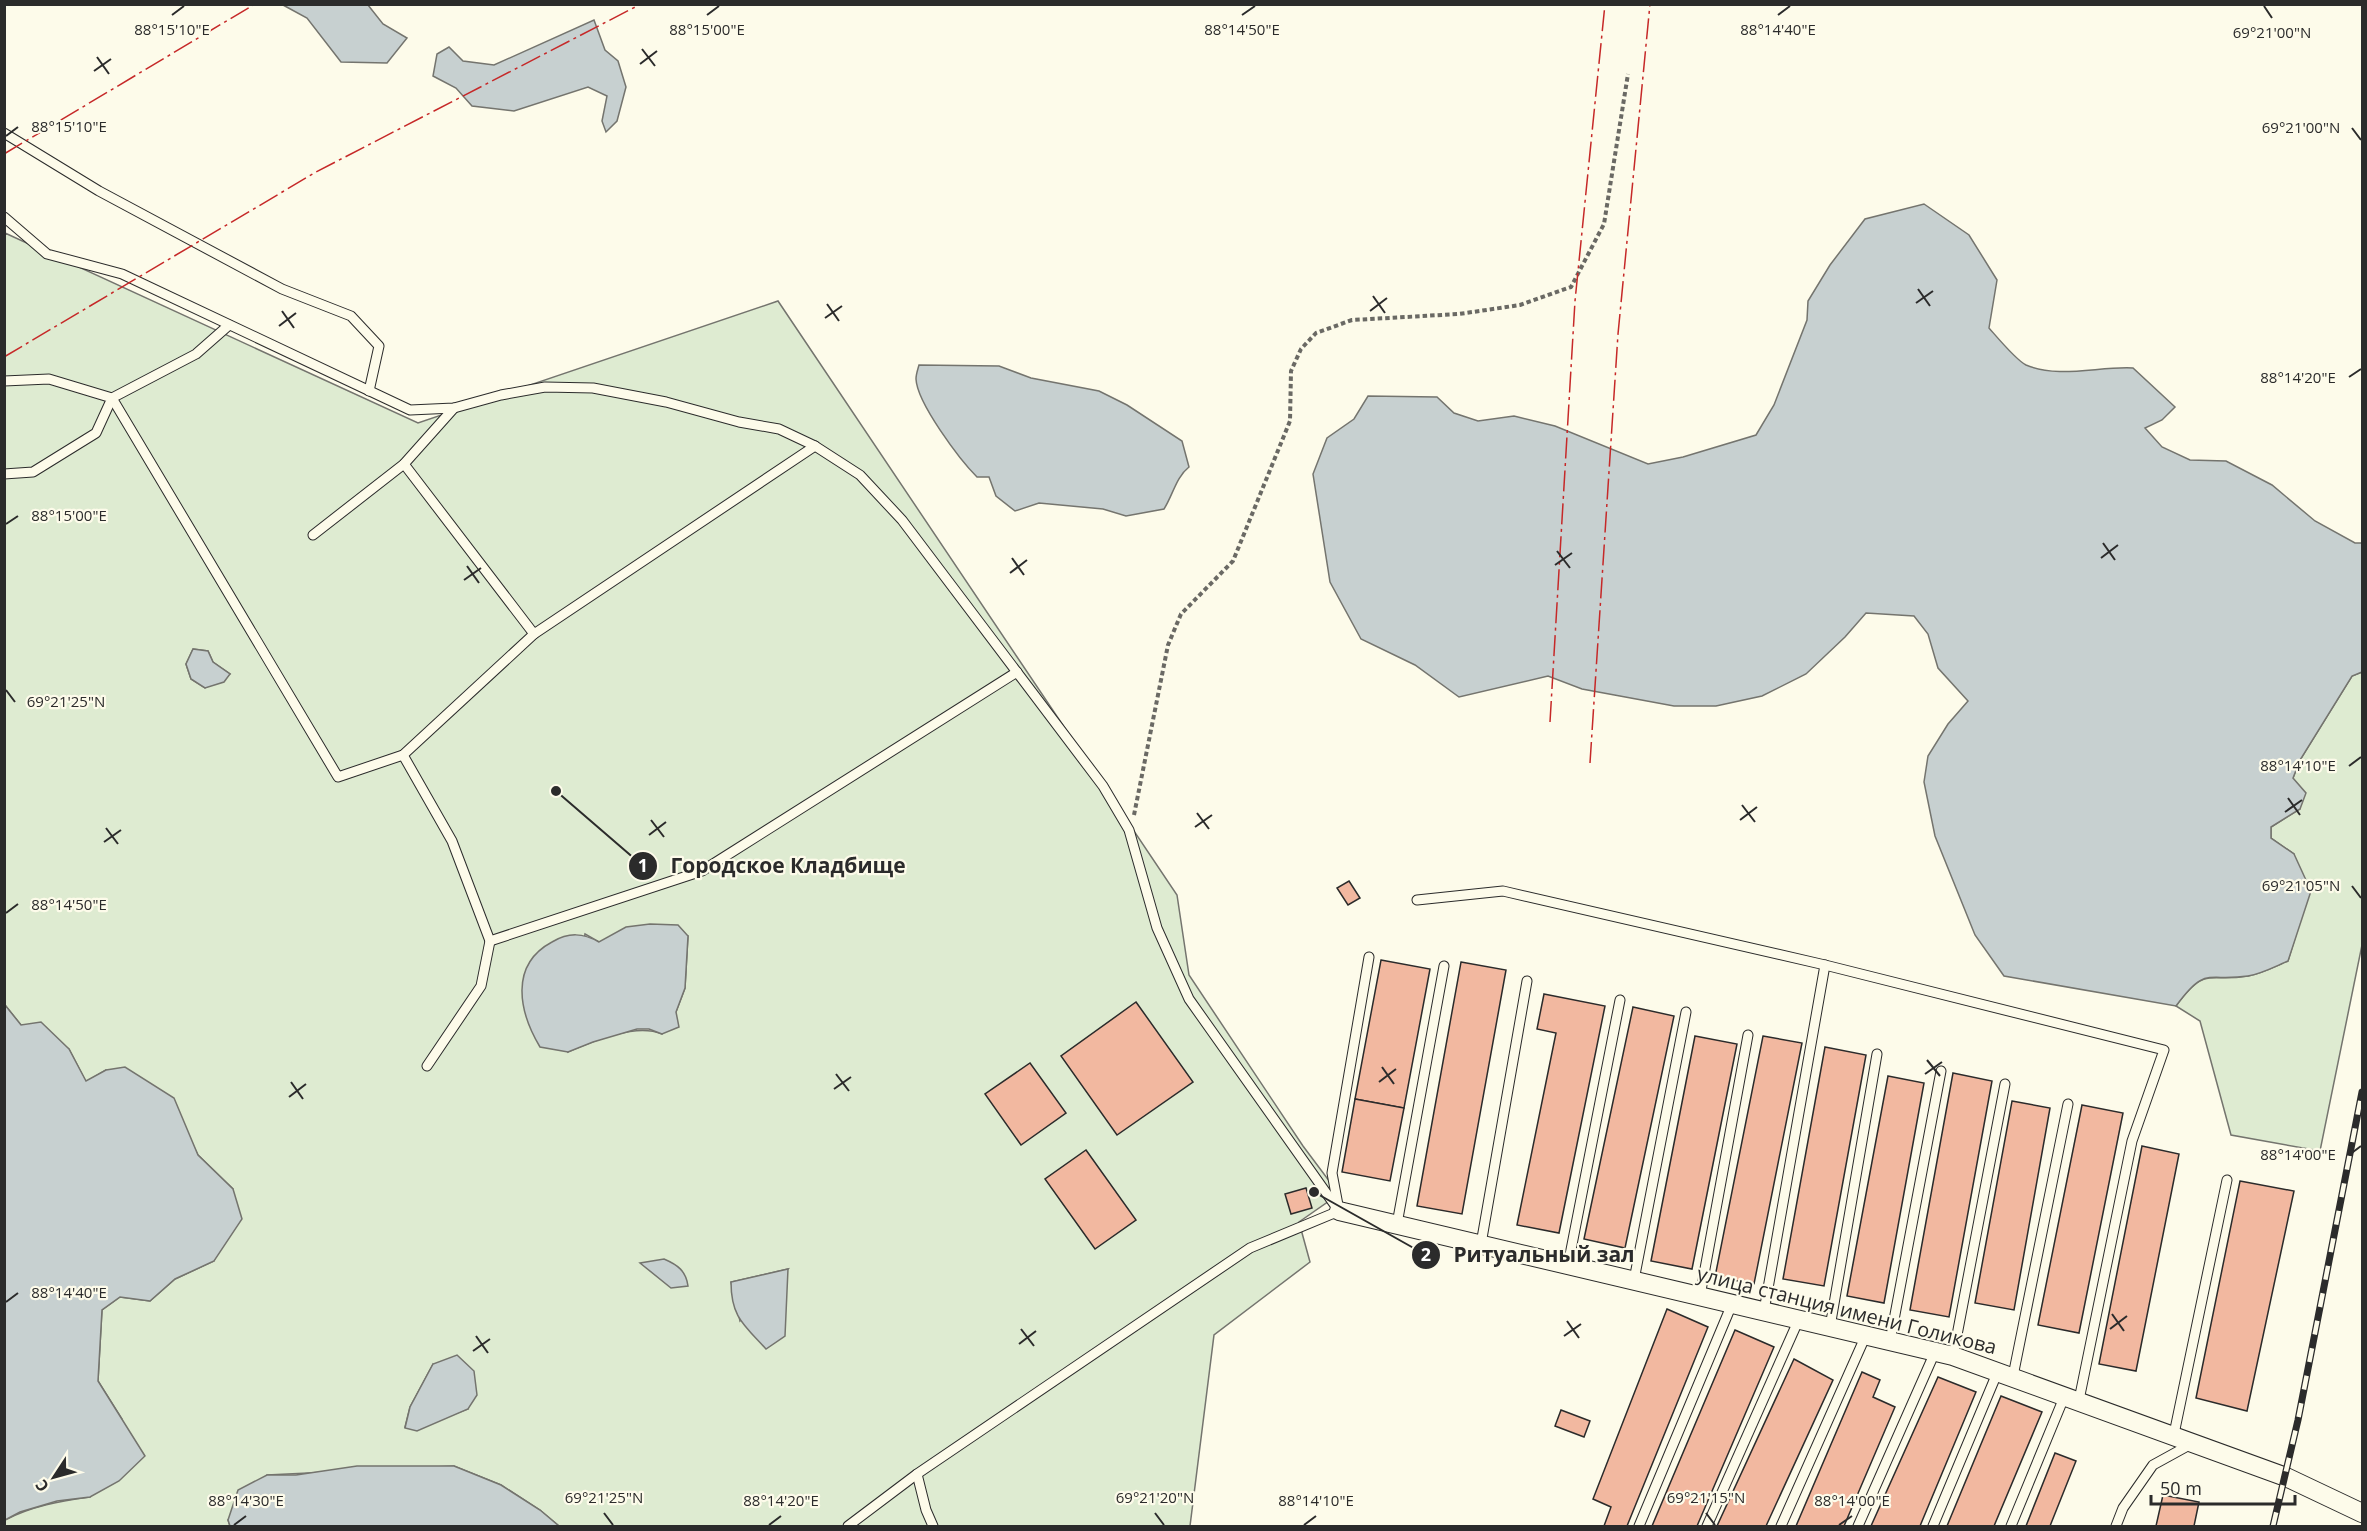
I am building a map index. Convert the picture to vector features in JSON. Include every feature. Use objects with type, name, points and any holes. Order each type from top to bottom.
[{"type":"street","name":"улица станция имени Голикова","points":[[1339,1210],[1944,1354],[2005,1373],[2286,1476],[2362,1513]]},
{"type":"lane","points":[[4,133],[99,191],[282,289],[351,316],[379,346],[369,391]]},
{"type":"lane","points":[[4,217],[47,254],[122,274],[410,410],[454,408],[501,395],[545,387],[593,388],[666,402],[739,422],[779,429],[816,446],[860,475],[902,520],[1103,786],[1129,830],[1157,928],[1189,999],[1339,1210]]},
{"type":"lane","points":[[4,474],[33,472],[96,433],[112,398],[196,354],[230,325]]},
{"type":"lane","points":[[4,381],[49,379],[112,398],[338,777],[403,755],[534,634],[816,446]]},
{"type":"lane","points":[[313,535],[404,464],[454,408]]},
{"type":"lane","points":[[404,464],[534,634]]},
{"type":"lane","points":[[490,941],[702,871],[1017,672]]},
{"type":"lane","points":[[403,755],[452,841],[490,941],[481,986],[427,1066]]},
{"type":"lane","points":[[1417,900],[1503,891],[1825,965],[2164,1050],[2132,1141],[2072,1397],[2011,1527]]},
{"type":"lane","points":[[1339,1210],[1332,1173],[1369,957]]},
{"type":"lane","points":[[1764,1311],[1825,965]]},
{"type":"lane","points":[[1397,1224],[1444,966]]},
{"type":"lane","points":[[1481,1244],[1527,981]]},
{"type":"lane","points":[[1568,1264],[1620,1000]]},
{"type":"lane","points":[[1634,1280],[1686,1012]]},
{"type":"lane","points":[[1700,1296],[1748,1035]]},
{"type":"lane","points":[[1830,1327],[1877,1054]]},
{"type":"lane","points":[[1890,1341],[1941,1071]]},
{"type":"lane","points":[[1858,1527],[1944,1354],[2005,1084]]},
{"type":"lane","points":[[1933,1527],[2005,1373],[2068,1104]]},
{"type":"lane","points":[[2175,1434],[2227,1180]]},
{"type":"lane","points":[[848,1527],[917,1474],[1250,1248],[1339,1210]]},
{"type":"lane","points":[[1639,1527],[1732,1304]]},
{"type":"lane","points":[[1707,1527],[1799,1319]]},
{"type":"lane","points":[[1781,1527],[1866,1335]]},
{"type":"lane","points":[[2116,1527],[2123,1508],[2153,1465],[2196,1442]]},
{"type":"lane","points":[[917,1474],[933,1527]]},
{"type":"path","points":[[1129,830],[1136,810],[1168,645],[1181,614],[1233,561],[1290,421],[1292,371],[1301,349],[1316,333],[1352,321],[1459,314],[1520,305],[1571,288],[1604,224],[1628,74]]},
{"type":"green space","points":[[5,233],[418,423],[778,301],[1177,895],[1189,975],[1303,1146],[1339,1194],[1299,1222],[1310,1262],[1214,1335],[1190,1526],[559,1526],[540,1510],[501,1485],[454,1466],[267,1475],[228,1520],[230,1526],[5,1526],[5,1520],[25,1511],[57,1502],[90,1497],[122,1419],[98,1381],[102,1310],[120,1297],[150,1301],[175,1279],[214,1261],[233,1189],[198,1155],[186,1131],[106,1070],[86,1082],[69,1049],[21,1025],[5,1005]],"holes":[[[193,649],[208,651],[213,662],[230,674],[205,688],[191,679],[186,664]],[[585,934],[599,942],[688,936],[685,988],[676,1012],[662,1034],[651,1031],[627,1032],[568,1052]],[[788,1269],[740,1321],[731,1282]],[[433,1364],[468,1409],[444,1418],[405,1427],[410,1407]]]},
{"type":"green space","points":[[2362,672],[2362,945],[2320,1151],[2231,1135],[2200,1021],[2176,1006],[2186,993],[2201,980],[2253,975],[2288,961],[2296,935],[2294,854],[2271,838],[2271,827],[2300,809],[2293,778],[2300,760],[2352,676]]},
{"type":"shaded area","points":[[283,5],[368,5],[383,24],[407,38],[387,63],[341,62],[307,18]]},
{"type":"shaded area","points":[[594,20],[605,50],[618,61],[626,87],[617,121],[606,132],[602,121],[607,96],[588,87],[514,111],[472,106],[456,88],[433,76],[437,54],[449,47],[463,61],[494,65]]},
{"type":"shaded area","points":[[1924,204],[1969,235],[1997,280],[1989,328],[2022,362],[2039,369],[2065,372],[2133,368],[2175,407],[2162,420],[2145,428],[2162,447],[2190,460],[2226,461],[2272,485],[2315,521],[2355,543],[2362,543],[2362,672],[2352,676],[2300,760],[2293,778],[2306,793],[2300,809],[2271,827],[2271,838],[2294,854],[2311,891],[2288,961],[2253,975],[2201,980],[2186,993],[2176,1006],[2004,976],[1975,935],[1935,836],[1924,782],[1928,756],[1948,724],[1968,701],[1938,668],[1928,634],[1914,616],[1866,613],[1845,637],[1806,674],[1762,696],[1716,706],[1674,706],[1582,689],[1548,676],[1459,697],[1415,665],[1361,639],[1330,582],[1313,474],[1327,438],[1354,419],[1368,396],[1437,397],[1454,413],[1478,421],[1514,416],[1555,426],[1648,464],[1683,457],[1756,435],[1774,405],[1807,320],[1808,301],[1830,265],[1865,219]]},
{"type":"shaded area","points":[[919,365],[999,366],[1031,378],[1099,391],[1127,405],[1182,441],[1189,467],[1178,481],[1164,509],[1126,516],[1103,509],[1039,503],[1015,511],[996,496],[989,477],[977,477],[960,458],[931,416],[918,389],[916,379]]},
{"type":"shaded area","points":[[193,649],[208,651],[213,662],[230,674],[224,682],[205,688],[191,679],[186,664]]},
{"type":"shaded area","points":[[650,924],[678,925],[688,936],[685,988],[676,1012],[679,1027],[662,1034],[649,1029],[637,1029],[568,1052],[540,1047],[527,1019],[522,990],[529,963],[538,952],[552,942],[570,935],[582,935],[599,942],[626,927]]},
{"type":"shaded area","points":[[5,1005],[21,1025],[41,1022],[69,1049],[86,1081],[106,1070],[125,1067],[174,1098],[198,1155],[233,1189],[242,1219],[214,1261],[175,1279],[150,1301],[120,1297],[102,1310],[98,1381],[145,1456],[119,1481],[90,1497],[57,1501],[20,1512],[5,1520]]},
{"type":"shaded area","points":[[664,1259],[680,1269],[688,1286],[671,1288],[640,1263]]},
{"type":"shaded area","points":[[788,1269],[785,1336],[766,1349],[740,1320],[733,1304],[731,1282]]},
{"type":"shaded area","points":[[457,1355],[474,1371],[477,1395],[468,1409],[417,1431],[405,1428],[410,1407],[433,1364]]},
{"type":"shaded area","points":[[357,1466],[454,1466],[501,1485],[540,1510],[559,1526],[230,1526],[228,1520],[238,1490],[267,1475],[296,1475]]},
{"type":"building","points":[[1349,881],[1360,898],[1348,905],[1337,888]]},
{"type":"building","points":[[1381,960],[1430,969],[1404,1108],[1355,1099]]},
{"type":"building","points":[[1461,962],[1506,970],[1462,1214],[1417,1206]]},
{"type":"building","points":[[1544,994],[1605,1006],[1559,1233],[1517,1225],[1556,1033],[1537,1029]]},
{"type":"building","points":[[1136,1002],[1193,1082],[1117,1135],[1061,1056]]},
{"type":"building","points":[[1633,1007],[1674,1016],[1625,1248],[1584,1239]]},
{"type":"building","points":[[1695,1036],[1737,1044],[1692,1269],[1651,1261]]},
{"type":"building","points":[[1763,1036],[1802,1043],[1754,1284],[1715,1277]]},
{"type":"building","points":[[1825,1047],[1866,1055],[1824,1286],[1783,1279]]},
{"type":"building","points":[[1030,1063],[1066,1113],[1021,1145],[985,1094]]},
{"type":"building","points":[[1953,1073],[1992,1081],[1949,1317],[1910,1310]]},
{"type":"building","points":[[1888,1076],[1924,1083],[1884,1303],[1847,1296]]},
{"type":"building","points":[[1355,1099],[1404,1108],[1390,1181],[1342,1172]]},
{"type":"building","points":[[2012,1101],[2050,1108],[2014,1310],[1975,1303]]},
{"type":"building","points":[[2082,1105],[2123,1113],[2079,1333],[2038,1325]]},
{"type":"building","points":[[2142,1146],[2179,1154],[2136,1371],[2099,1364]]},
{"type":"building","points":[[1086,1150],[1136,1220],[1095,1249],[1045,1179]]},
{"type":"building","points":[[2240,1181],[2294,1191],[2247,1411],[2196,1398]]},
{"type":"building","points":[[1306,1188],[1312,1208],[1291,1214],[1285,1194]]},
{"type":"building","points":[[1667,1309],[1708,1327],[1627,1526],[1604,1526],[1611,1507],[1593,1499]]},
{"type":"building","points":[[1735,1330],[1774,1347],[1697,1526],[1652,1526]]},
{"type":"building","points":[[1794,1359],[1833,1380],[1766,1526],[1717,1526]]},
{"type":"building","points":[[1862,1372],[1880,1380],[1873,1397],[1895,1407],[1844,1526],[1796,1526]]},
{"type":"building","points":[[1938,1377],[1976,1392],[1920,1526],[1871,1526]]},
{"type":"building","points":[[2001,1396],[2042,1412],[1994,1526],[1947,1526]]},
{"type":"building","points":[[1561,1410],[1590,1421],[1584,1437],[1555,1426]]},
{"type":"building","points":[[2055,1453],[2076,1461],[2050,1526],[2026,1526]]},
{"type":"building","points":[[2163,1495],[2199,1502],[2194,1526],[2156,1526]]},
{"type":"railway","points":[[2273,1526],[2298,1420],[2362,1092]]},
{"type":"power","points":[[4,154],[255,4]]},
{"type":"power","points":[[4,357],[316,172],[641,4]]},
{"type":"power","points":[[1550,722],[1575,301],[1605,4]]},
{"type":"power","points":[[1590,763],[1618,334],[1650,4]]},
{"type":"place","name":"Городское Кладбище","points":[[556,791]]},
{"type":"place","name":"Ритуальный зал","points":[[1314,1192]]}]
